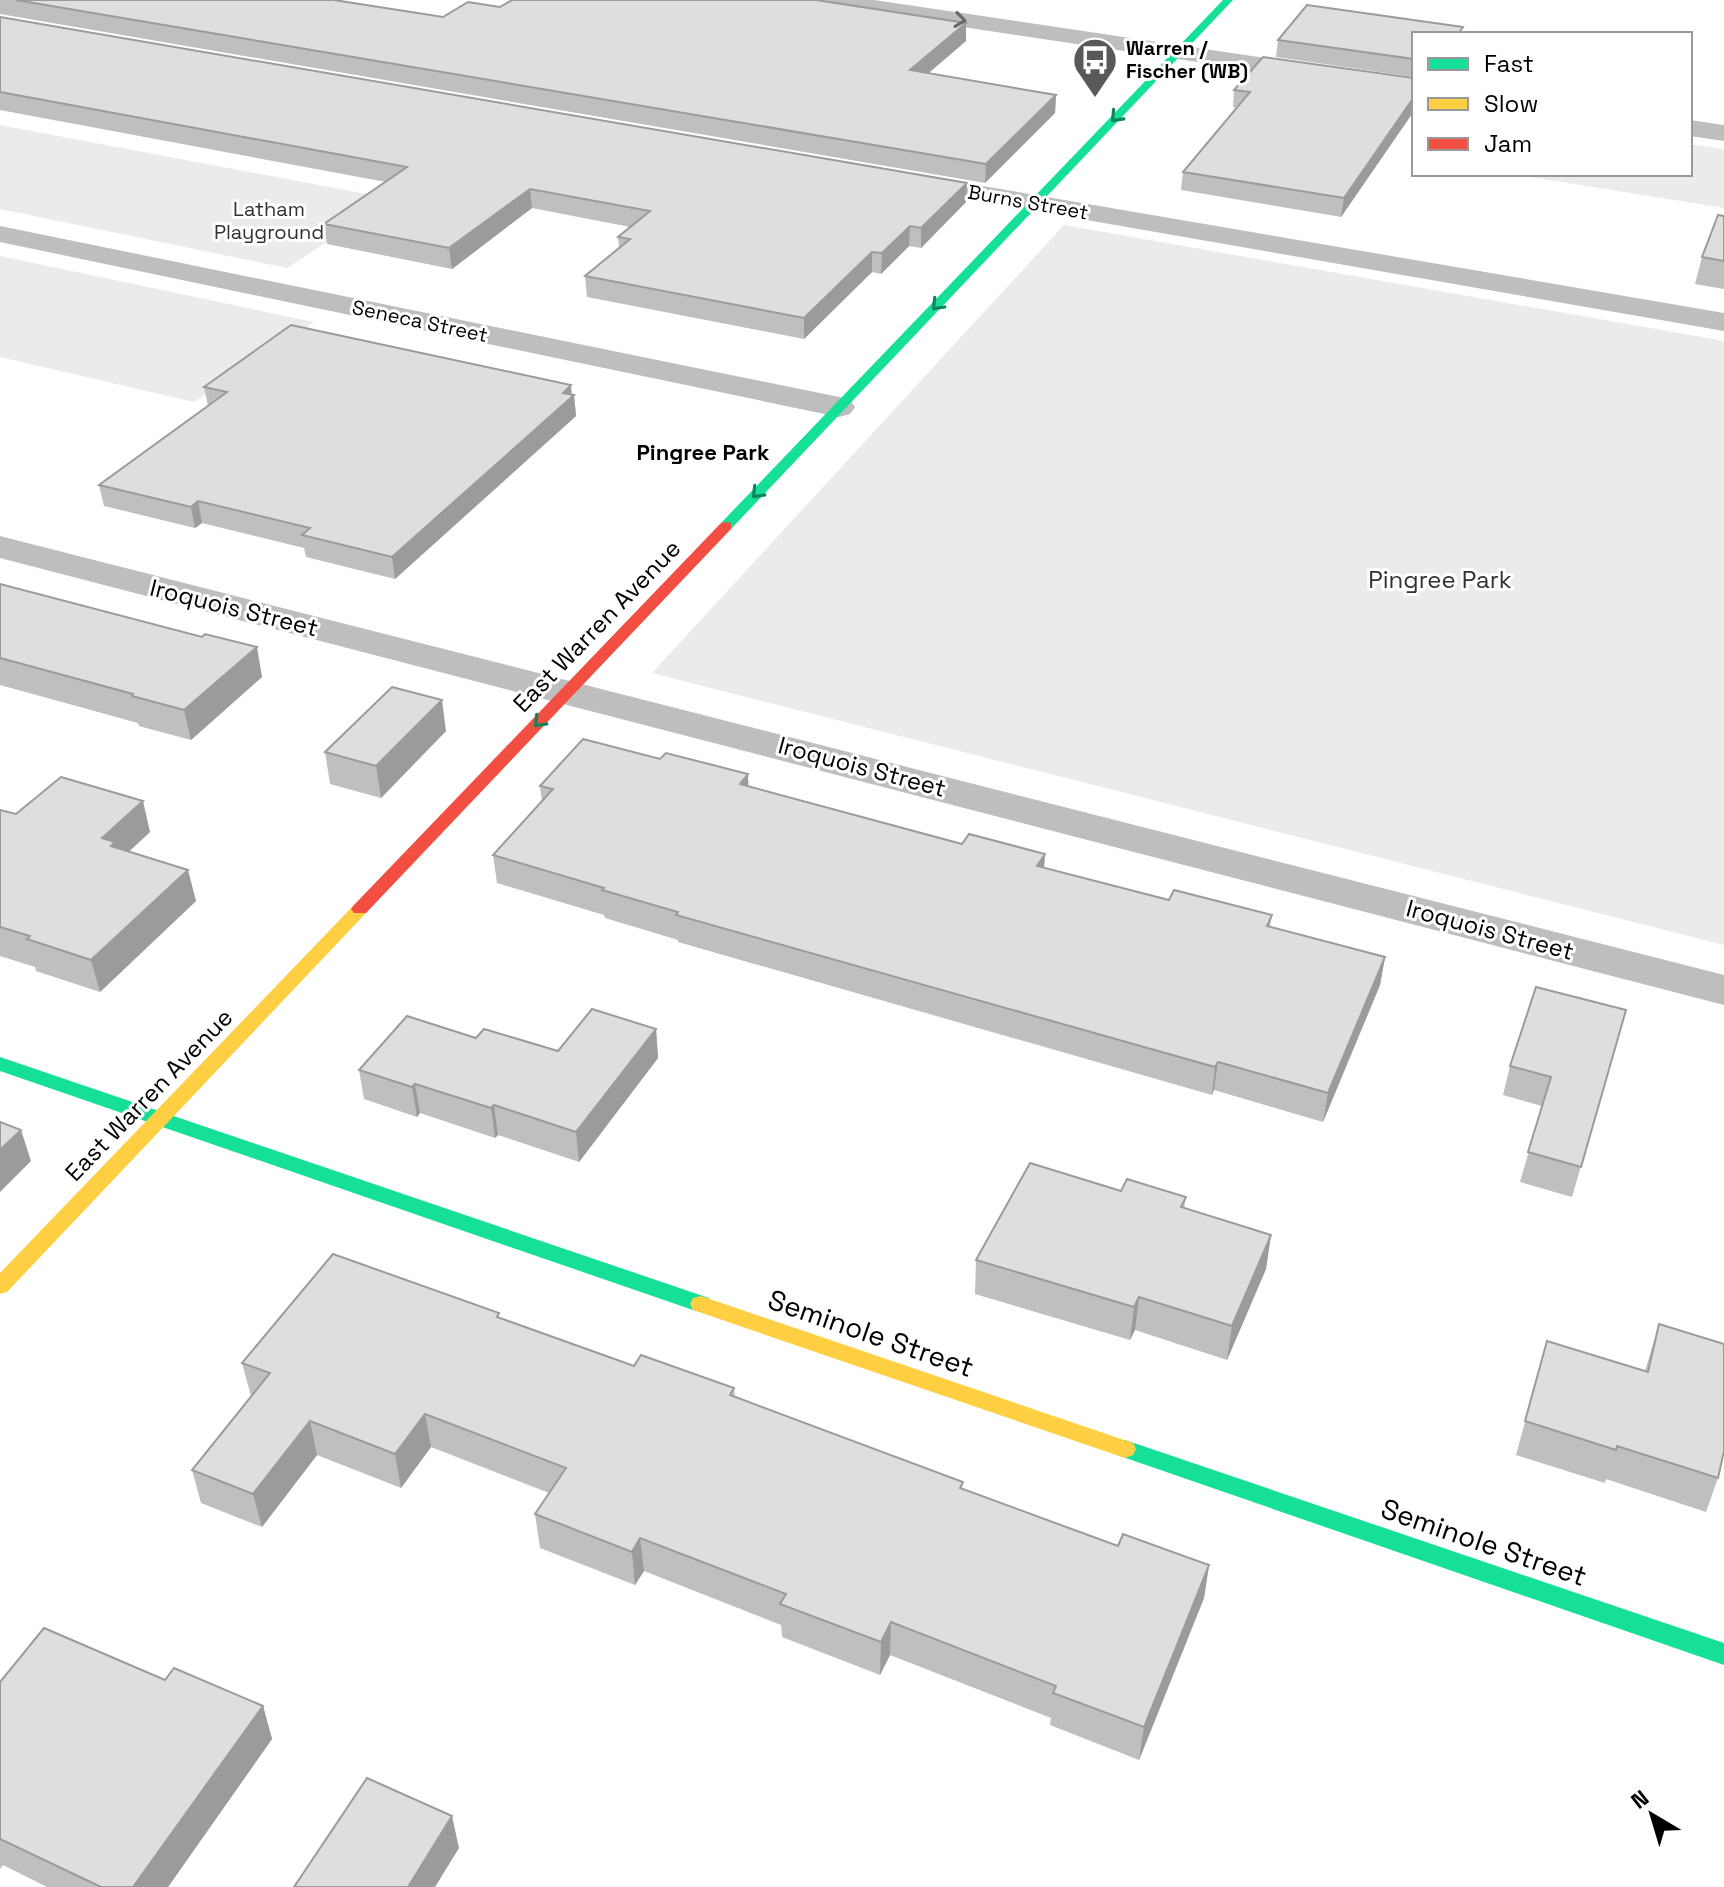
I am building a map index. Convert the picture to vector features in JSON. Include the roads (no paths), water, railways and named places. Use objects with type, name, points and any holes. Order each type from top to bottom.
[{"type":"main road","name":"East Warren Avenue","points":[[0,1286],[1228,0]]},
{"type":"main road","name":"Seminole Street","points":[[0,1064],[1724,1654]]},
{"type":"street","points":[[827,0],[1412,87]]},
{"type":"street","points":[[1692,128],[1724,133]]},
{"type":"street","name":"Burns Street","points":[[877,176],[1724,322]]},
{"type":"street","name":"Seneca Street","points":[[0,234],[839,407]]},
{"type":"street","name":"Iroquois Street","points":[[0,547],[1724,990]]},
{"type":"place","name":"Warren / Fischer (WB)","points":[[1095,99]]},
{"type":"district","name":"Pingree Park","points":[[703,452]]},
{"type":"park label","name":"Latham Playground","points":[[269,220]]}]
